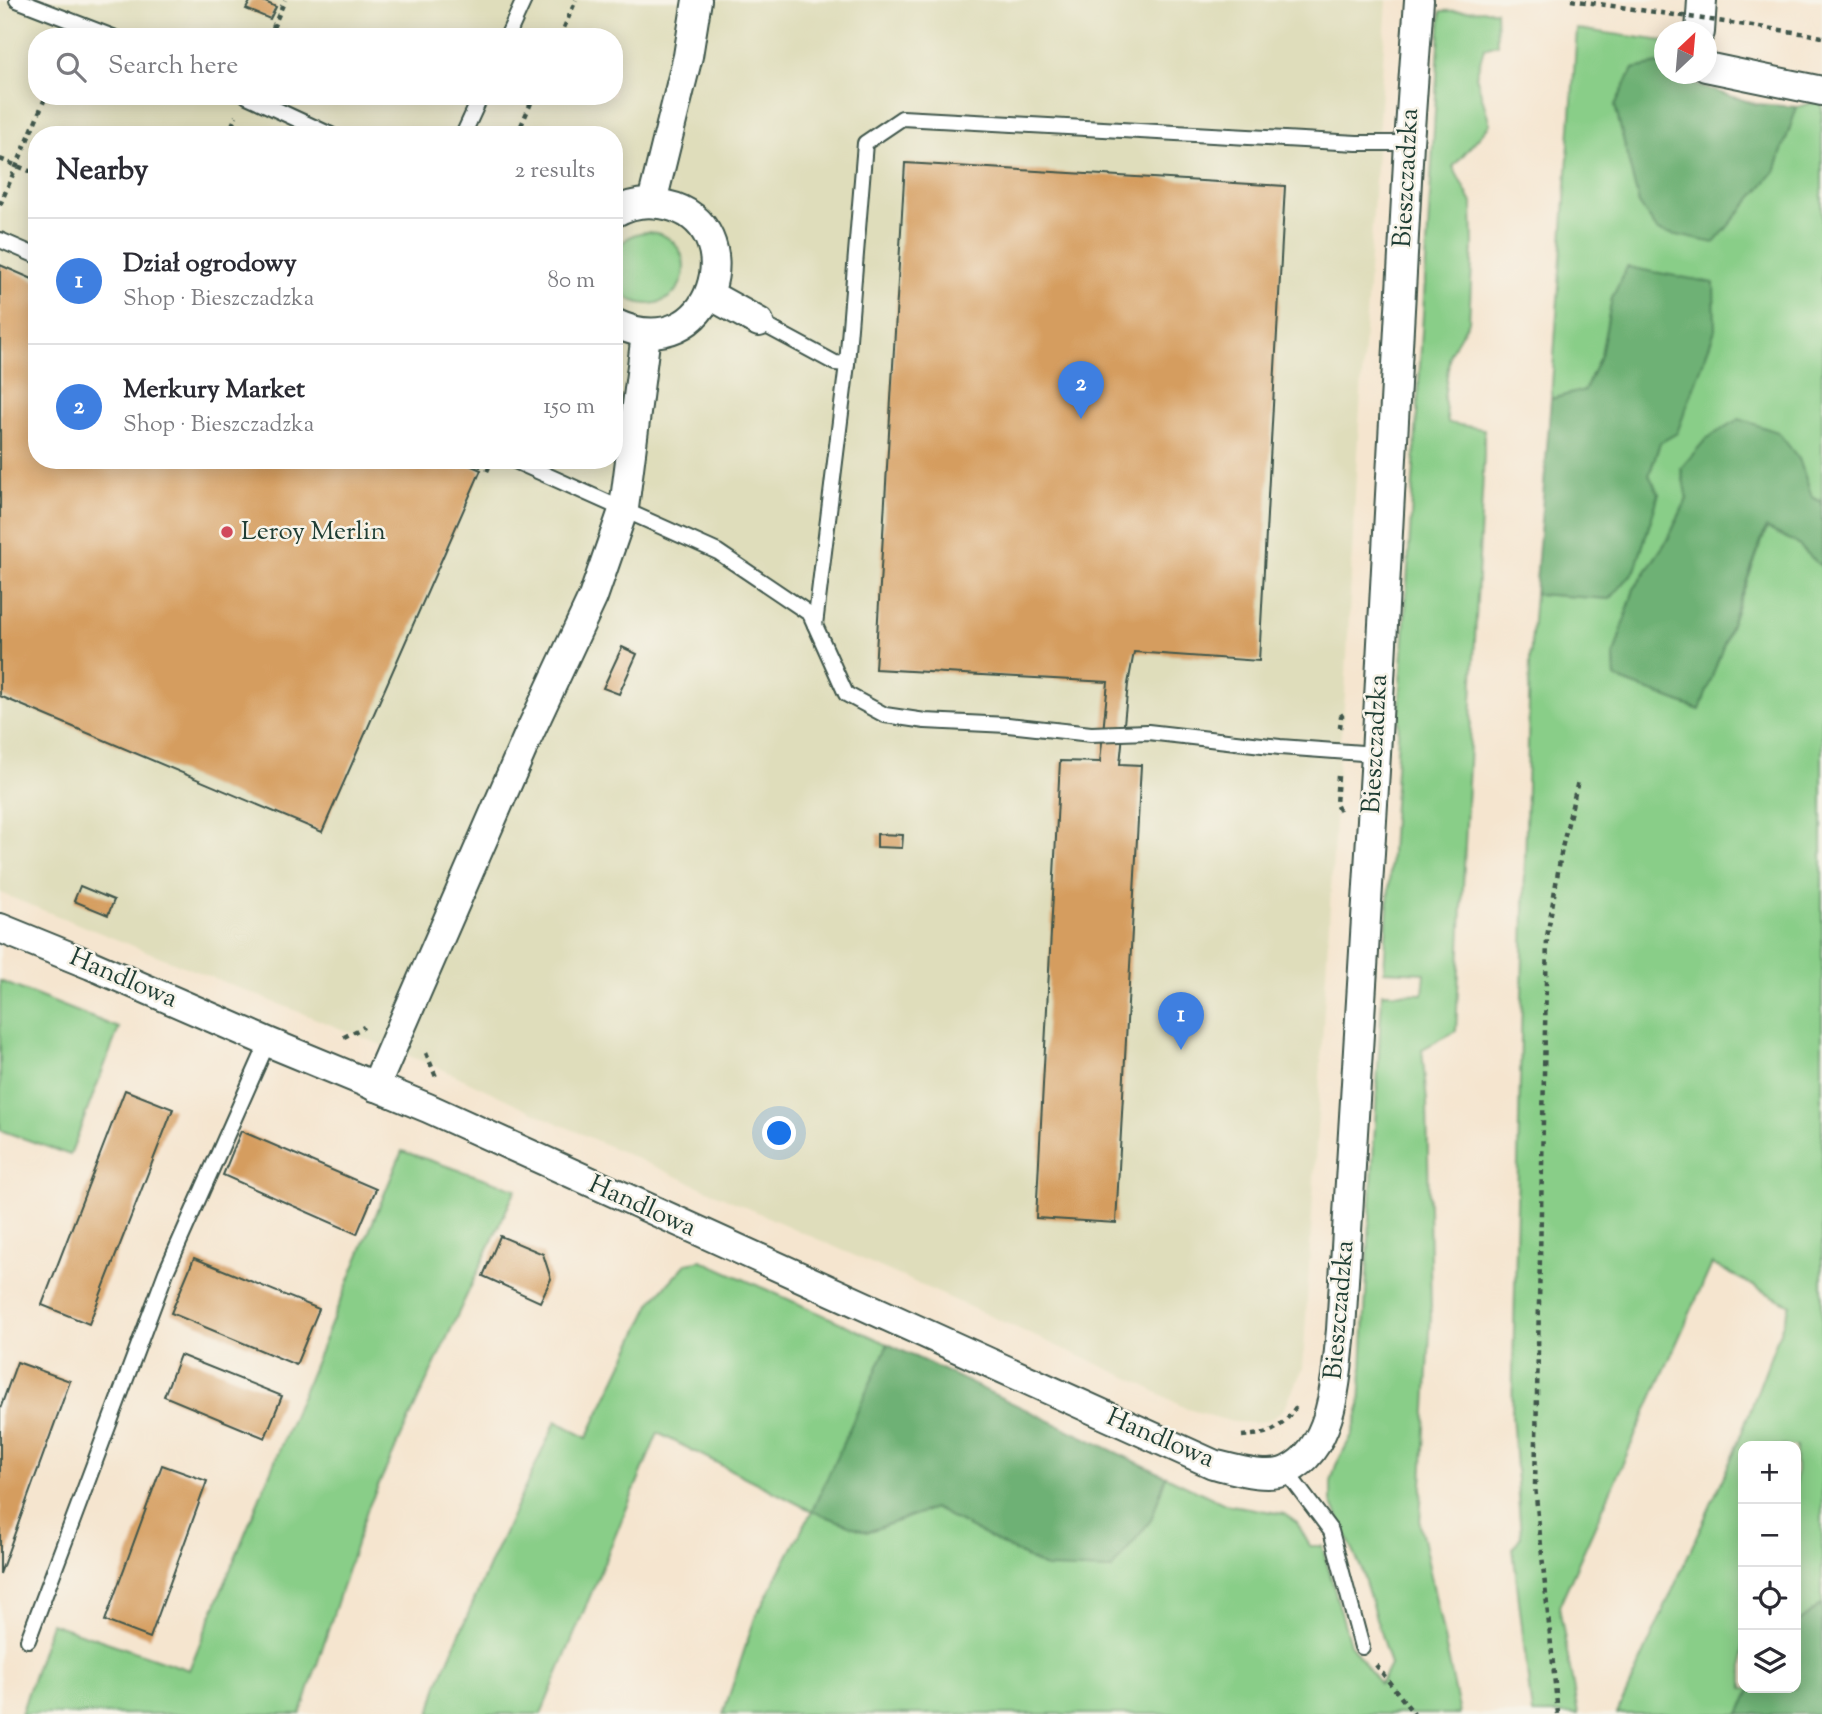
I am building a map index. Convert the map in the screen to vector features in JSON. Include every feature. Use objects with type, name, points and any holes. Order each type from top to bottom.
[{"type":"street","points":[[652,202],[688,56],[697,0]]},
{"type":"street","name":"Bieszczadzka","points":[[1286,1472],[1310,1453],[1332,1408],[1341,1330],[1419,0]]},
{"type":"street","points":[[1701,21],[1702,0]]},
{"type":"street","points":[[1717,69],[1822,91]]},
{"type":"street","points":[[623,208],[652,202],[673,206],[691,217],[705,233],[714,253],[715,275],[709,295],[694,316],[671,330],[646,334],[623,326]]},
{"type":"street","points":[[709,295],[759,322]]},
{"type":"street","points":[[375,1087],[528,736],[593,597],[624,508],[646,334]]},
{"type":"street","name":"Handlowa","points":[[0,928],[515,1148],[1213,1464],[1257,1474],[1286,1472]]},
{"type":"lane","points":[[17,0],[90,28]]},
{"type":"lane","points":[[511,28],[524,0]]},
{"type":"lane","points":[[266,105],[312,126]]},
{"type":"lane","points":[[467,126],[477,105]]},
{"type":"lane","points":[[815,626],[847,364],[865,143],[902,118],[1343,142],[1409,143]]},
{"type":"lane","points":[[0,240],[28,252]]},
{"type":"lane","points":[[759,322],[835,363],[847,364]]},
{"type":"lane","points":[[534,469],[718,552],[810,614],[846,694],[884,715],[925,721],[1008,725],[1091,734],[1147,732],[1280,747],[1376,754]]},
{"type":"lane","points":[[28,1640],[166,1272],[268,1042]]},
{"type":"lane","points":[[1286,1472],[1331,1531],[1362,1647]]},
{"type":"path","points":[[273,28],[285,0]]},
{"type":"path","points":[[564,28],[576,0]]},
{"type":"path","points":[[1571,0],[1822,37]]},
{"type":"path","points":[[34,126],[42,105]]},
{"type":"path","points":[[521,126],[530,105]]},
{"type":"path","points":[[0,205],[28,139]]},
{"type":"path","points":[[0,159],[28,170]]},
{"type":"path","points":[[1558,1714],[1535,1486],[1547,937],[1562,848],[1578,781]]},
{"type":"path","points":[[1336,804],[1341,815]]},
{"type":"path","points":[[1229,1438],[1267,1434],[1285,1423],[1300,1401]]},
{"type":"path","points":[[1362,1647],[1414,1714]]},
{"type":"shaded area","points":[[0,0],[1387,0],[1357,454],[1345,696],[1339,752],[1303,1368],[1284,1409],[1273,1418],[1255,1423],[1233,1422],[1187,1409],[1140,1383],[442,1069],[0,893]]},
{"type":"green space","points":[[1496,10],[1497,44],[1484,48],[1476,76],[1490,124],[1453,167],[1472,203],[1473,245],[1469,321],[1450,353],[1444,399],[1448,423],[1484,429],[1456,1031],[1422,1049],[1427,1102],[1431,1314],[1420,1524],[1460,1714],[723,1714],[755,1618],[812,1511],[658,1433],[541,1714],[430,1714],[438,1684],[556,1421],[587,1438],[653,1300],[687,1263],[701,1260],[888,1344],[813,1511],[867,1532],[934,1508],[1046,1568],[1151,1520],[1166,1476],[1225,1504],[1284,1514],[1297,1523],[1310,1546],[1322,1546],[1350,1644],[1380,1684],[1390,1665],[1361,1568],[1331,1502],[1331,1482],[1336,1465],[1352,1435],[1360,1407],[1382,993],[1423,994],[1425,973],[1384,971],[1441,11]]},
{"type":"green space","points":[[1577,29],[1654,40],[1654,65],[1633,69],[1615,105],[1639,204],[1775,171],[1797,107],[1822,100],[1822,502],[1812,497],[1799,459],[1681,468],[1687,499],[1668,539],[1634,589],[1614,655],[1615,678],[1699,710],[1767,528],[1795,542],[1822,567],[1822,1604],[1801,1620],[1801,1441],[1739,1441],[1790,1305],[1712,1264],[1559,1606],[1578,1714],[1532,1714],[1513,1548],[1521,1536],[1512,1414],[1530,659],[1535,594],[1610,599],[1635,570],[1659,494],[1649,476],[1660,443],[1612,298],[1601,355],[1585,390],[1551,399]]},
{"type":"green space","points":[[1654,65],[1654,84],[1693,84],[1756,104],[1797,107],[1775,171],[1714,243],[1658,231],[1639,204],[1615,105],[1633,69]]},
{"type":"green space","points":[[641,232],[655,232],[674,242],[684,261],[681,282],[674,294],[668,298],[655,304],[641,304],[623,295],[623,241],[628,238]]},
{"type":"green space","points":[[1627,267],[1714,283],[1715,330],[1677,433],[1660,443],[1649,475],[1659,494],[1635,570],[1610,599],[1535,594],[1551,399],[1585,390],[1601,355],[1612,298]]},
{"type":"green space","points":[[1739,419],[1778,432],[1799,459],[1812,497],[1822,502],[1822,567],[1795,542],[1766,528],[1700,710],[1615,678],[1614,655],[1634,589],[1668,539],[1687,499],[1681,468],[1706,439]]},
{"type":"green space","points":[[0,981],[119,1028],[70,1155],[0,1130]]},
{"type":"green space","points":[[402,1151],[516,1189],[367,1510],[301,1714],[21,1714],[51,1623],[189,1670]]},
{"type":"green space","points":[[888,1344],[1166,1476],[1151,1520],[1111,1570],[1046,1568],[934,1508],[867,1532],[812,1511]]},
{"type":"green space","points":[[1738,1442],[1738,1693],[1749,1693],[1739,1714],[1617,1714]]},
{"type":"green space","points":[[1822,1604],[1822,1714],[1739,1714],[1749,1693],[1801,1693],[1801,1620]]},
{"type":"building","points":[[251,0],[261,0],[276,7],[270,19],[246,9]]},
{"type":"building","points":[[905,163],[1285,186],[1259,661],[1134,652],[1128,684],[1120,764],[1141,765],[1116,1223],[1036,1218],[1060,761],[1100,762],[1108,682],[875,669]]},
{"type":"building","name":"Leroy Merlin","points":[[0,265],[28,277],[28,469],[481,470],[322,832],[0,696]]},
{"type":"building","points":[[622,647],[637,654],[619,694],[603,688]]},
{"type":"building","points":[[877,834],[903,835],[902,848],[877,847]]},
{"type":"building","points":[[80,886],[114,900],[108,915],[74,901]]},
{"type":"building","points":[[125,1090],[173,1109],[89,1324],[42,1305]]},
{"type":"building","points":[[241,1131],[376,1189],[357,1234],[223,1175]]},
{"type":"building","points":[[500,1236],[543,1254],[551,1279],[540,1302],[483,1276]]},
{"type":"building","points":[[194,1258],[319,1309],[296,1365],[171,1313]]},
{"type":"building","points":[[180,1355],[282,1396],[265,1438],[164,1396]]},
{"type":"building","points":[[17,1362],[70,1381],[0,1574],[0,1409]]},
{"type":"building","points":[[162,1465],[207,1481],[150,1638],[105,1621]]},
{"type":"place","name":"Merkury Market","points":[[1081,419]]},
{"type":"place","name":"Leroy Merlin","points":[[227,532]]},
{"type":"place","name":"Dział ogrodowy","points":[[1181,1050]]}]
